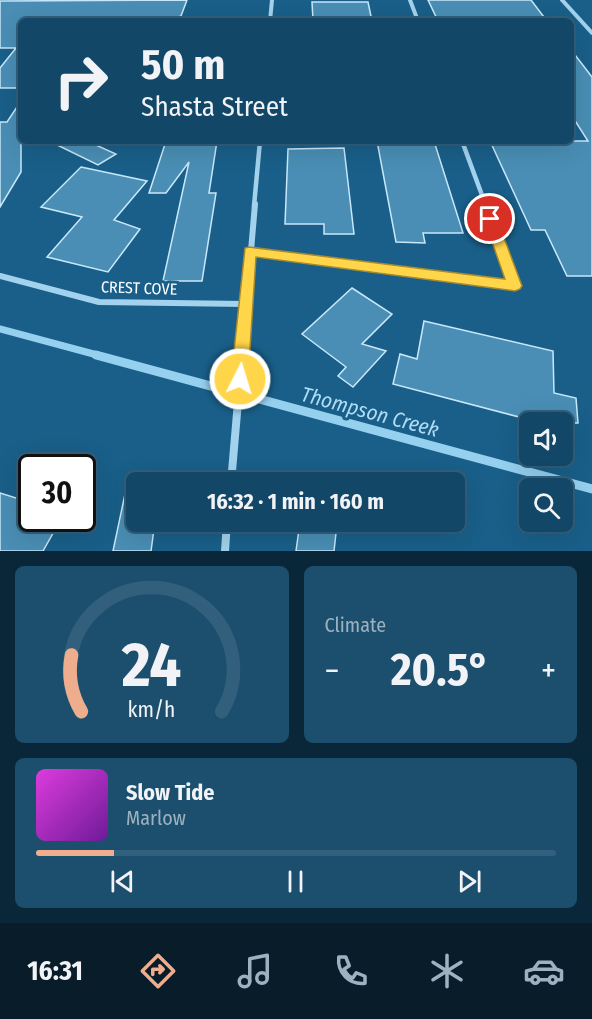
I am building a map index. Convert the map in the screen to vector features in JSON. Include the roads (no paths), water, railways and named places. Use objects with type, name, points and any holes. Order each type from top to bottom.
[{"type":"street","points":[[270,18],[272,0]]},
{"type":"street","points":[[410,0],[417,18]]},
{"type":"street","points":[[562,0],[592,33]]},
{"type":"street","points":[[232,472],[260,144]]},
{"type":"street","points":[[249,251],[515,286],[463,144]]},
{"type":"street","name":"CREST COVE","points":[[0,276],[99,302],[245,304]]},
{"type":"street","points":[[225,551],[226,532]]},
{"type":"waterway","name":"Thompson Creek","points":[[0,329],[101,356]]},
{"type":"waterway","name":"Thompson Creek","points":[[96,355],[592,489]]}]
